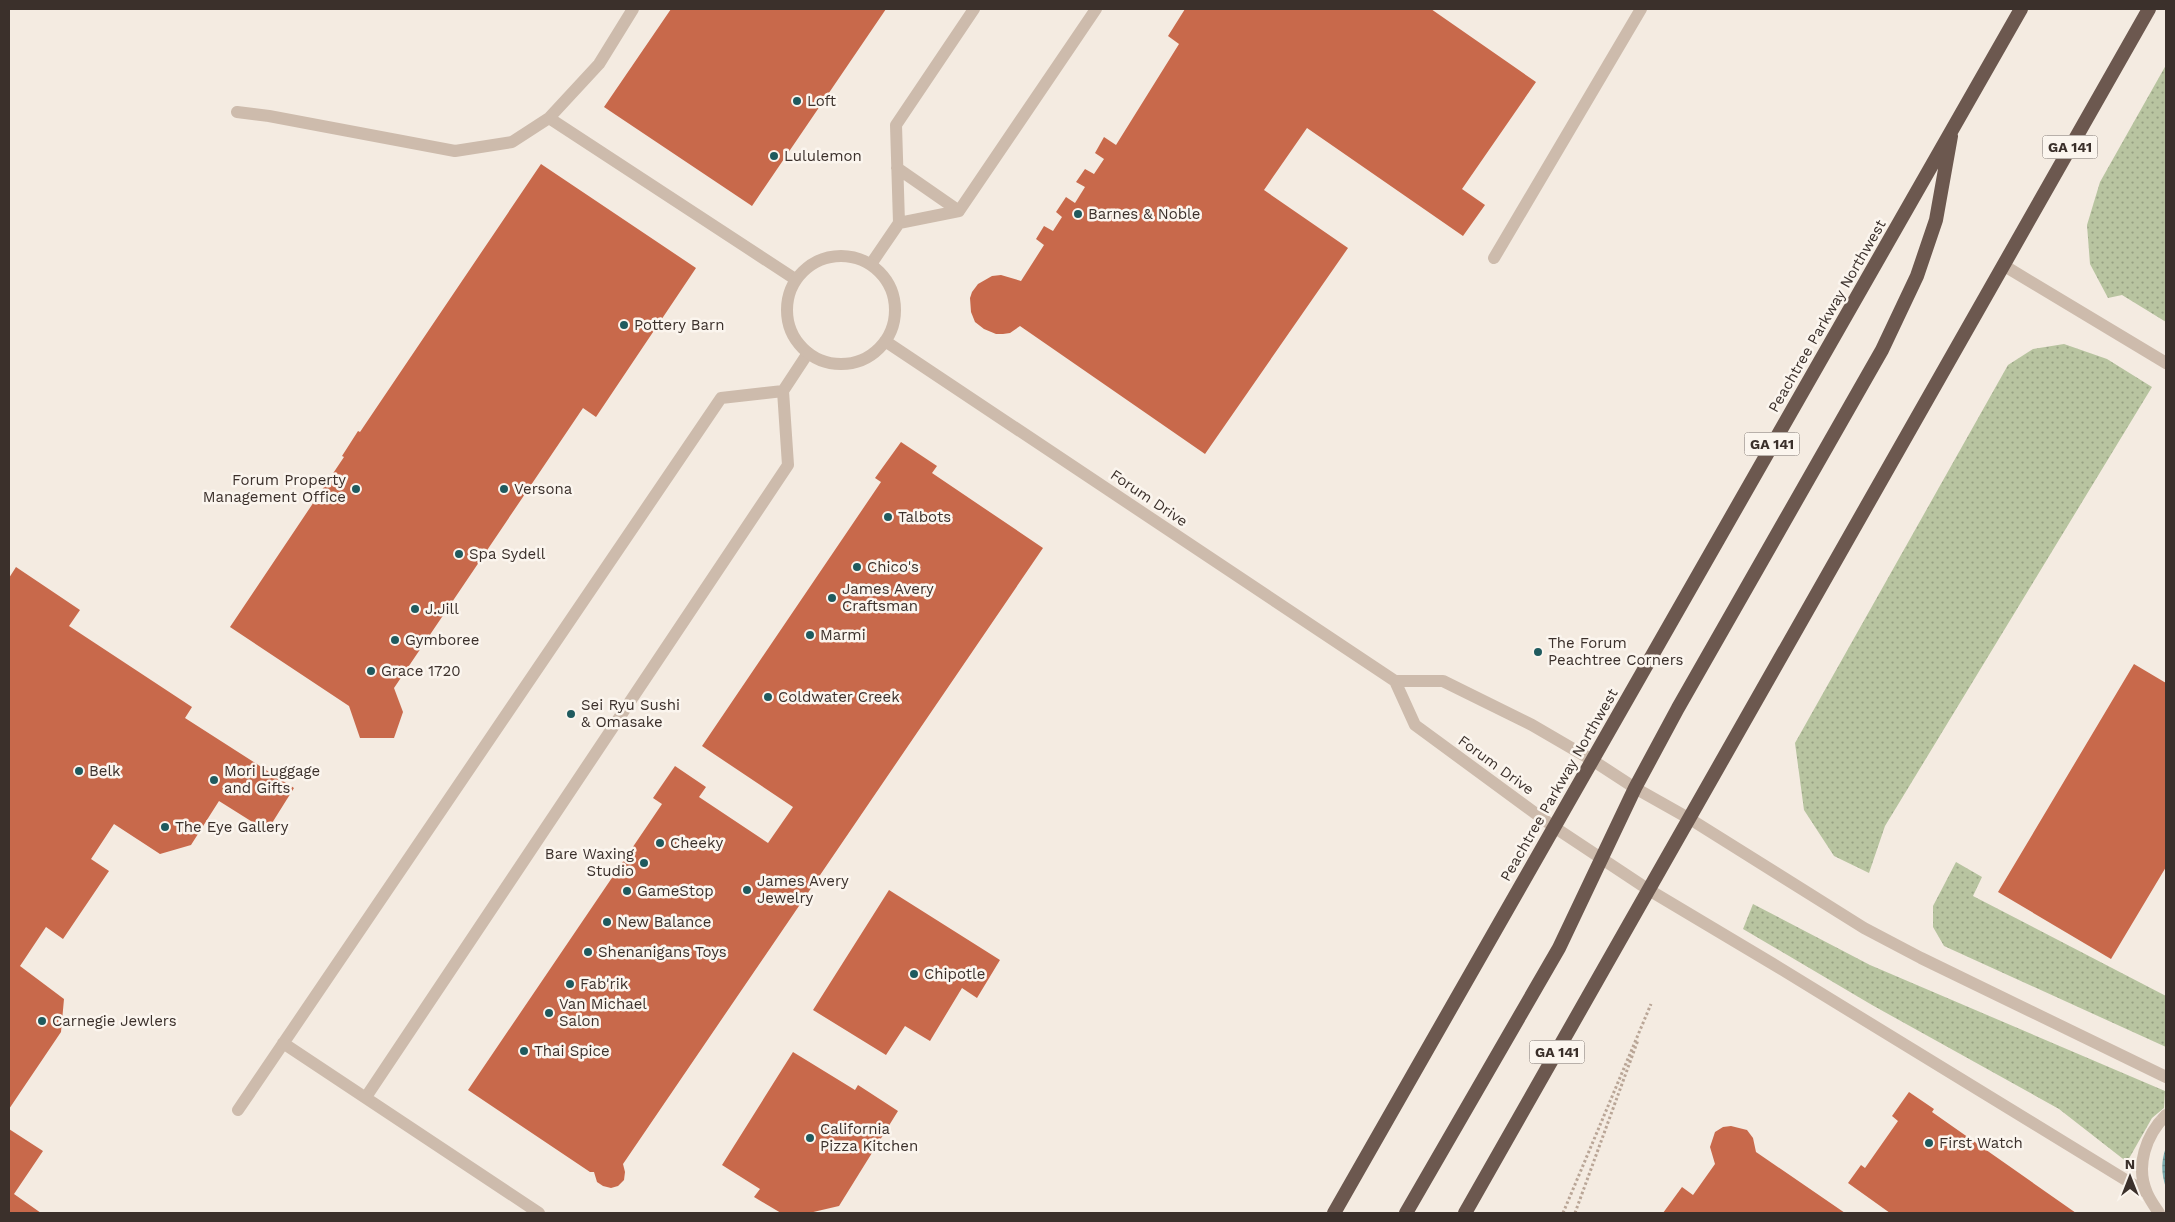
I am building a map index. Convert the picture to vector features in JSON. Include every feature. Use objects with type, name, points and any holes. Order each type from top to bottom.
[{"type":"highway","name":"Peachtree Parkway Northwest","points":[[1334,1213],[2021,9]]},
{"type":"highway","name":"GA 141","points":[[1465,1213],[2149,9]]},
{"type":"highway","points":[[1406,1213],[1559,948],[1636,788],[1678,708],[1882,350],[1917,276],[1936,220],[1952,128]]},
{"type":"street","points":[[236,112],[269,116],[455,152],[512,142],[549,118],[599,64],[633,9]]},
{"type":"street","points":[[871,264],[899,223],[896,125],[974,9]]},
{"type":"street","points":[[899,223],[959,211],[1096,9]]},
{"type":"street","points":[[1494,258],[1641,9]]},
{"type":"street","points":[[549,118],[795,280]]},
{"type":"street","points":[[897,168],[959,211]]},
{"type":"street","points":[[838,255],[856,258],[871,264],[884,276],[892,291],[895,308],[893,325],[886,341],[873,353],[858,361],[841,364],[824,361],[808,353],[797,342],[788,327],[786,311],[788,295],[795,280],[806,267],[822,259],[838,255]]},
{"type":"street","points":[[2003,266],[2166,363]]},
{"type":"street","name":"Forum Drive","points":[[886,341],[1395,681],[1415,725],[1554,827],[1649,890],[2147,1193]]},
{"type":"street","points":[[366,1098],[788,465],[783,391],[808,353]]},
{"type":"street","points":[[238,1110],[722,398],[783,391]]},
{"type":"street","points":[[1395,681],[1442,681],[1532,725],[1690,819],[1864,928],[1921,958],[2166,1077]]},
{"type":"street","points":[[283,1043],[539,1213]]},
{"type":"street","points":[[2160,1213],[2147,1193],[2142,1170],[2145,1147],[2156,1126],[2166,1115]]},
{"type":"path","points":[[1563,1213],[1651,1004],[1576,1213]]},
{"type":"green space","points":[[2166,65],[2166,322],[2122,295],[2108,298],[2090,264],[2087,225],[2100,182]]},
{"type":"green space","points":[[2064,344],[2107,359],[2152,387],[1885,826],[1869,873],[1834,856],[1804,810],[1795,743],[2008,365],[2033,349]]},
{"type":"green space","points":[[1956,862],[1982,877],[1973,896],[2166,996],[2166,1047],[1944,946],[1933,927],[1933,906]]},
{"type":"green space","points":[[1753,904],[1870,965],[2165,1091],[2164,1108],[2152,1118],[2127,1162],[2059,1109],[1872,1005],[1743,929]]},
{"type":"water","points":[[2166,1147],[2166,1188],[2162,1167]]},
{"type":"building","points":[[671,9],[886,9],[752,206],[604,107]]},
{"type":"building","points":[[1185,9],[1431,9],[1536,82],[1462,189],[1485,205],[1463,236],[1307,128],[1264,190],[1348,248],[1205,454],[1020,326],[1010,333],[1003,334],[996,334],[984,329],[975,322],[971,312],[970,298],[978,284],[992,276],[1001,275],[1021,281],[1044,245],[1036,239],[1044,226],[1053,231],[1062,217],[1056,212],[1066,197],[1075,203],[1085,187],[1076,182],[1085,169],[1094,174],[1104,159],[1095,153],[1104,137],[1116,145],[1179,44],[1168,36]]},
{"type":"building","points":[[541,164],[696,268],[596,417],[583,408],[394,688],[403,712],[394,738],[360,738],[349,706],[230,627],[344,457],[342,456],[358,431],[360,432]]},
{"type":"building","points":[[901,442],[937,466],[932,473],[1043,548],[623,1164],[624,1180],[618,1186],[611,1188],[603,1186],[597,1182],[594,1172],[590,1172],[468,1090],[662,804],[653,798],[675,766],[706,787],[699,797],[768,843],[793,807],[702,746],[881,482],[875,478]]},
{"type":"building","name":"Belk","points":[[16,567],[80,610],[69,626],[192,707],[185,718],[294,788],[267,831],[219,801],[191,845],[160,854],[114,824],[91,859],[109,871],[63,939],[46,927],[20,966],[64,999],[61,1032],[9,1109],[9,578]]},
{"type":"building","points":[[2134,664],[2166,683],[2166,867],[2111,959],[1998,892]]},
{"type":"building","name":"Chipotle","points":[[889,890],[1000,960],[977,998],[962,988],[930,1041],[905,1026],[886,1055],[813,1010]]},
{"type":"building","name":"California Pizza Kitchen","points":[[793,1052],[855,1090],[858,1085],[898,1111],[839,1206],[809,1213],[781,1213],[754,1197],[760,1189],[722,1165]]},
{"type":"building","name":"First Watch","points":[[1909,1092],[1934,1109],[1932,1112],[2076,1213],[1890,1213],[1848,1183],[1861,1165],[1865,1168],[1898,1121],[1892,1116]]},
{"type":"building","points":[[1731,1126],[1747,1130],[1753,1138],[1756,1152],[1845,1213],[1663,1213],[1682,1187],[1693,1195],[1715,1164],[1710,1147],[1715,1132],[1723,1127]]},
{"type":"building","points":[[9,1129],[43,1151],[14,1194],[41,1213],[9,1213]]},
{"type":"place","name":"Loft","points":[[797,101]]},
{"type":"place","name":"Lululemon","points":[[774,156]]},
{"type":"place","name":"Barnes & Noble","points":[[1078,214]]},
{"type":"place","name":"Pottery Barn","points":[[624,325]]},
{"type":"place","name":"Forum Property Management Office","points":[[356,489]]},
{"type":"place","name":"Versona","points":[[504,489]]},
{"type":"place","name":"Talbots","points":[[888,517]]},
{"type":"place","name":"Spa Sydell","points":[[459,554]]},
{"type":"place","name":"Chico's","points":[[857,567]]},
{"type":"place","name":"James Avery Craftsman","points":[[832,598]]},
{"type":"place","name":"J.Jill","points":[[415,609]]},
{"type":"place","name":"Marmi","points":[[810,635]]},
{"type":"place","name":"Gymboree","points":[[395,640]]},
{"type":"place","name":"The Forum Peachtree Corners","points":[[1538,652]]},
{"type":"place","name":"Grace 1720","points":[[371,671]]},
{"type":"place","name":"Coldwater Creek","points":[[768,697]]},
{"type":"place","name":"Sei Ryu Sushi & Omasake","points":[[571,714]]},
{"type":"place","name":"Belk","points":[[79,771]]},
{"type":"place","name":"Mori Luggage and Gifts","points":[[214,780]]},
{"type":"place","name":"The Eye Gallery","points":[[165,827]]},
{"type":"place","name":"Cheeky","points":[[660,843]]},
{"type":"place","name":"Bare Waxing Studio","points":[[644,863]]},
{"type":"place","name":"James Avery Jewelry","points":[[747,890]]},
{"type":"place","name":"GameStop","points":[[627,891]]},
{"type":"place","name":"New Balance","points":[[607,922]]},
{"type":"place","name":"Shenanigans Toys","points":[[588,952]]},
{"type":"place","name":"Chipotle","points":[[914,974]]},
{"type":"place","name":"Fab'rik","points":[[570,984]]},
{"type":"place","name":"Van Michael Salon","points":[[549,1013]]},
{"type":"place","name":"Carnegie Jewlers","points":[[42,1021]]},
{"type":"place","name":"Thai Spice","points":[[524,1051]]},
{"type":"place","name":"California Pizza Kitchen","points":[[810,1138]]},
{"type":"place","name":"First Watch","points":[[1929,1143]]}]
